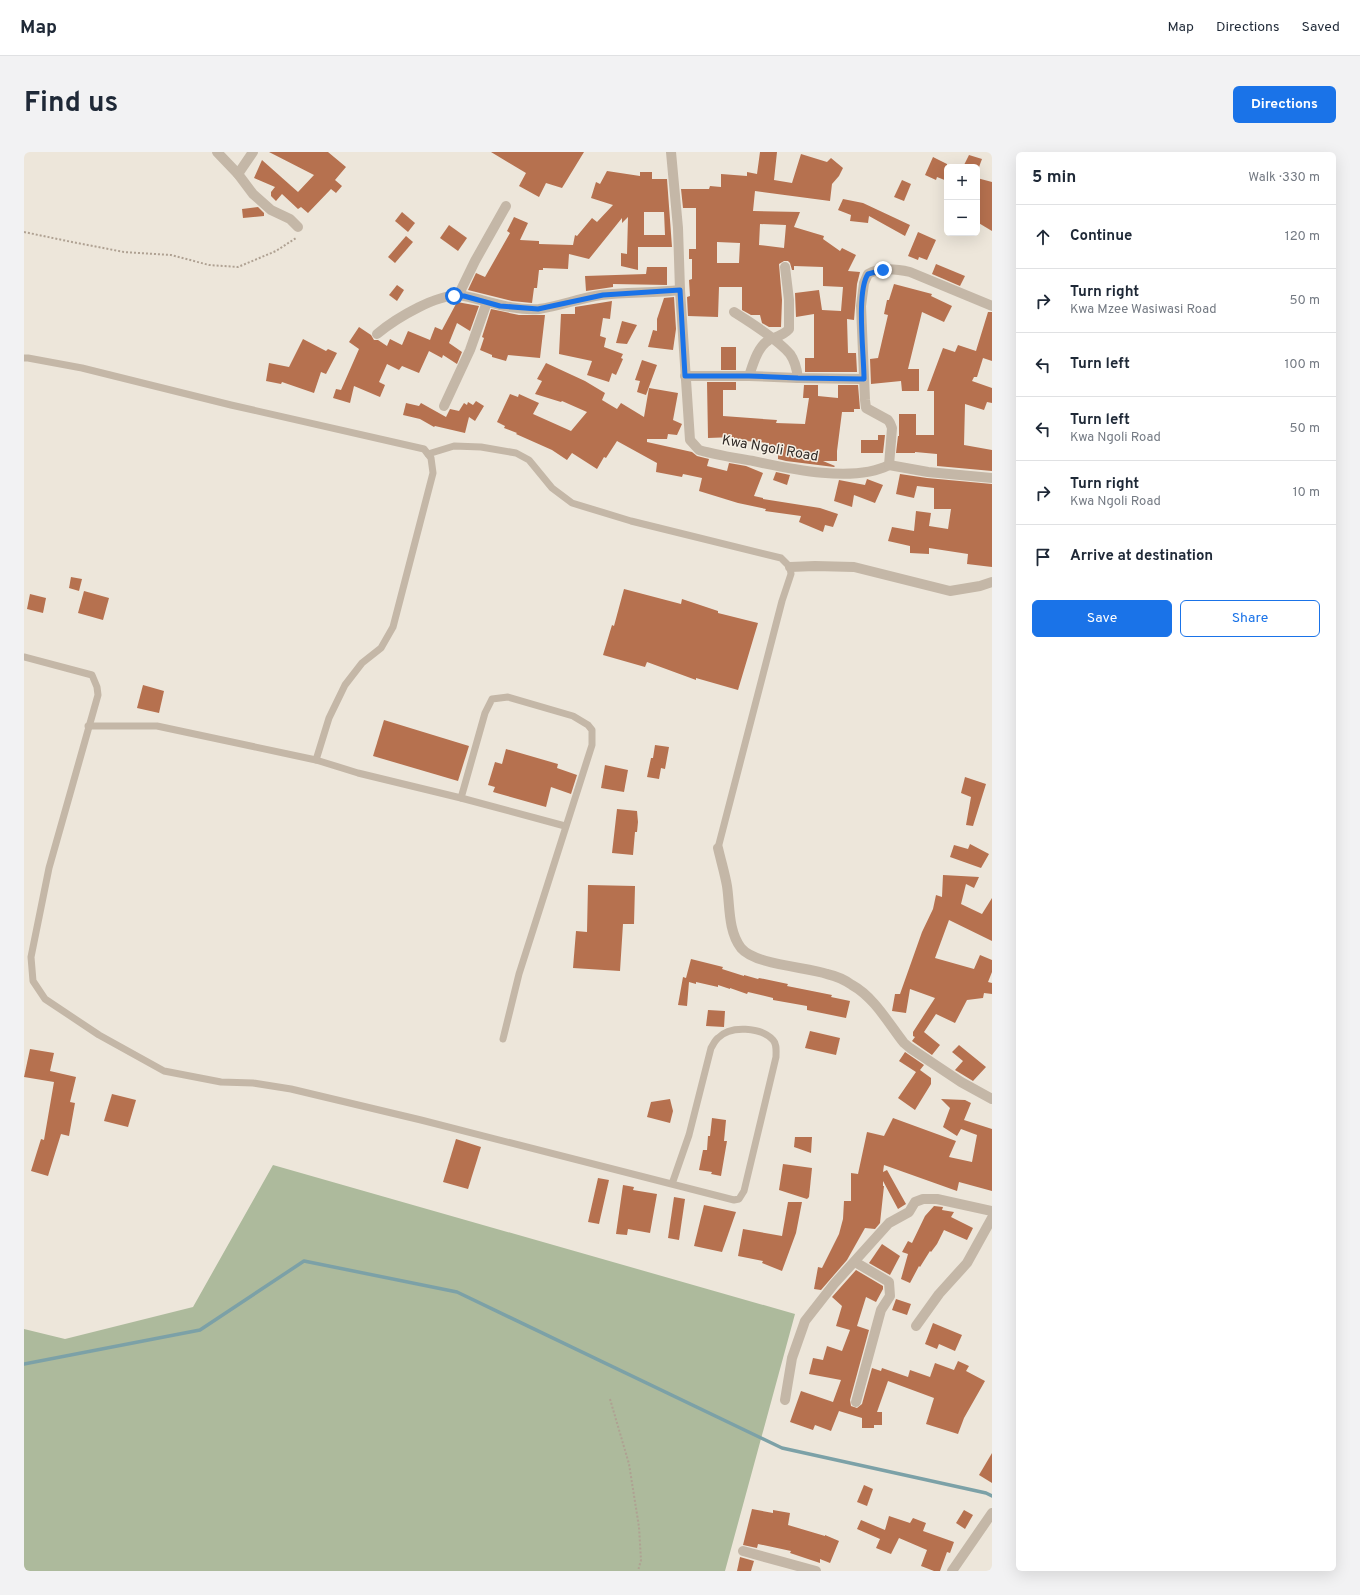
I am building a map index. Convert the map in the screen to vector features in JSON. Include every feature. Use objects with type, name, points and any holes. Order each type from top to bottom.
[{"type":"street","points":[[217,152],[238,174],[252,194],[271,210],[290,219],[298,227]]},
{"type":"street","points":[[238,174],[253,152]]},
{"type":"street","points":[[671,152],[678,228],[685,376],[864,379]]},
{"type":"street","points":[[458,296],[475,261],[506,206]]},
{"type":"street","points":[[749,376],[761,348],[766,342],[786,332],[789,327],[789,300],[785,266]]},
{"type":"street","points":[[992,306],[910,272],[883,270],[868,274],[864,283],[861,306],[866,408],[888,420],[890,423],[891,441],[889,465],[928,472],[992,478]]},
{"type":"street","points":[[377,334],[390,323],[426,304],[444,298],[458,296],[513,308],[538,309],[603,295],[680,290]]},
{"type":"street","points":[[444,406],[470,350],[487,302]]},
{"type":"street","points":[[734,312],[773,339],[790,354],[796,367],[798,378]]},
{"type":"street","name":"Kwa Ngoli Road","points":[[685,376],[690,440],[693,446],[699,450],[808,472],[856,473],[882,469],[889,465]]},
{"type":"street","points":[[790,568],[815,566],[854,567],[950,591],[980,586],[992,582]]},
{"type":"street","points":[[718,848],[727,886],[728,910],[735,938],[742,949],[758,958],[826,973],[853,985],[869,998],[904,1043],[910,1048],[961,1082],[992,1099]]},
{"type":"street","points":[[785,1400],[792,1358],[805,1321],[834,1284],[890,1223],[909,1212],[915,1202],[923,1199],[937,1199],[992,1211]]},
{"type":"street","points":[[916,1326],[939,1294],[967,1263],[992,1218]]},
{"type":"street","points":[[855,1262],[889,1282],[890,1296],[881,1310],[856,1402]]},
{"type":"street","points":[[952,1571],[992,1513]]},
{"type":"street","points":[[743,1551],[816,1571]]},
{"type":"lane","points":[[24,358],[82,368],[231,405],[424,449],[431,458],[433,473],[393,628],[381,648],[362,663],[345,685],[330,718],[316,760]]},
{"type":"lane","points":[[428,454],[454,446],[516,453],[529,460],[552,488],[572,503],[631,521],[780,558],[790,568],[791,574],[782,601],[718,848]]},
{"type":"lane","points":[[24,657],[92,675],[97,687],[98,695],[49,868],[31,957],[33,981],[45,999],[99,1035],[164,1071],[221,1082],[253,1083],[291,1089],[421,1120],[734,1200],[739,1199],[744,1191],[776,1057],[776,1048],[773,1040],[763,1033],[750,1029],[733,1031],[718,1037],[712,1048],[689,1135],[672,1184]]},
{"type":"lane","points":[[460,798],[485,713],[492,699],[508,697],[573,716],[588,725],[592,730],[592,745],[519,974],[503,1039]]},
{"type":"lane","points":[[88,726],[157,726],[316,760],[358,773],[565,826]]},
{"type":"path","points":[[24,232],[124,252],[171,255],[209,264],[238,267],[276,250],[297,237],[298,227]]},
{"type":"path","points":[[610,1399],[630,1472],[639,1527],[641,1560],[638,1571]]},
{"type":"green space","points":[[273,1165],[795,1314],[725,1571],[24,1571],[24,1329],[65,1339],[193,1307]]},
{"type":"building","points":[[269,152],[328,152],[346,167],[335,180],[342,186],[336,193],[331,189],[308,213],[301,207],[298,209],[282,194],[276,201],[271,196],[271,192],[275,187],[254,178],[262,160],[298,192],[314,175]]},
{"type":"building","points":[[491,152],[584,152],[562,188],[546,183],[539,197],[519,186],[526,173]]},
{"type":"building","points":[[760,152],[777,152],[774,180],[792,183],[801,154],[827,162],[831,158],[843,168],[839,176],[832,184],[830,201],[755,191],[753,211],[800,212],[794,227],[824,236],[823,239],[840,251],[842,248],[856,255],[848,271],[860,272],[857,284],[854,320],[847,319],[848,353],[856,353],[857,372],[805,372],[805,358],[814,358],[814,314],[796,317],[795,293],[819,290],[822,310],[841,311],[843,287],[823,286],[823,267],[794,266],[794,270],[792,270],[788,261],[784,261],[779,264],[782,300],[781,327],[769,327],[762,323],[760,315],[751,315],[742,310],[742,287],[719,287],[718,317],[688,316],[687,297],[690,296],[689,280],[692,279],[692,259],[689,259],[689,249],[696,249],[696,208],[683,208],[681,189],[709,189],[710,186],[721,187],[721,174],[747,176],[747,172],[757,174]],"holes":[[[760,224],[786,225],[784,248],[759,245]],[[717,242],[740,243],[739,263],[717,263]]]},
{"type":"building","points":[[969,155],[982,159],[980,164],[964,164]]},
{"type":"building","points":[[933,157],[947,164],[944,164],[944,180],[937,177],[936,180],[925,175]]},
{"type":"building","points":[[607,171],[640,176],[640,172],[652,172],[652,179],[667,179],[672,247],[638,247],[638,270],[621,266],[621,253],[627,254],[628,217],[622,223],[622,218],[589,259],[569,254],[568,269],[543,268],[543,270],[539,270],[537,288],[534,288],[532,303],[512,301],[468,290],[476,273],[485,277],[510,233],[507,231],[514,217],[528,223],[520,240],[539,241],[539,244],[573,245],[575,235],[577,236],[592,218],[597,222],[613,205],[591,198],[596,182],[600,184]],"holes":[[[644,212],[664,212],[665,235],[644,235]]]},
{"type":"building","points":[[980,179],[992,182],[992,231],[980,224]]},
{"type":"building","points":[[902,180],[911,184],[904,201],[894,197]]},
{"type":"building","points":[[843,199],[863,203],[910,225],[905,236],[869,216],[868,223],[850,221],[851,215],[838,210]]},
{"type":"building","points":[[258,207],[264,213],[264,216],[243,218],[242,209]]},
{"type":"building","points":[[402,212],[415,223],[408,232],[395,221]]},
{"type":"building","points":[[449,225],[467,238],[458,251],[440,238]]},
{"type":"building","points":[[918,232],[936,240],[927,260],[919,257],[918,260],[908,256]]},
{"type":"building","points":[[406,236],[413,242],[395,263],[388,257]]},
{"type":"building","points":[[936,264],[965,276],[960,286],[932,274]]},
{"type":"building","points":[[647,267],[667,267],[667,285],[613,284],[613,287],[586,291],[585,276],[646,274]]},
{"type":"building","points":[[894,284],[932,294],[931,296],[952,306],[944,322],[922,312],[908,369],[919,369],[919,391],[902,391],[901,381],[871,384],[870,359],[878,358],[888,315],[884,314],[887,300],[889,300]]},
{"type":"building","points":[[397,285],[404,290],[397,301],[389,295]]},
{"type":"building","points":[[674,297],[676,329],[673,350],[648,347],[653,330],[657,331],[657,319],[664,298]]},
{"type":"building","points":[[612,301],[610,319],[603,318],[600,336],[606,338],[604,347],[623,354],[621,358],[623,359],[616,375],[612,373],[609,382],[587,375],[592,361],[559,354],[561,314],[575,314],[575,307]]},
{"type":"building","points":[[457,302],[479,306],[470,331],[457,323],[449,343],[462,352],[457,364],[443,355],[442,358],[429,351],[419,373],[402,366],[399,370],[387,364],[379,382],[385,385],[380,397],[354,386],[350,403],[333,398],[336,389],[341,390],[359,349],[349,342],[359,327],[371,335],[374,340],[378,340],[387,346],[390,339],[402,345],[408,331],[430,340],[435,327],[442,330]]},
{"type":"building","points":[[491,309],[519,315],[545,315],[540,358],[508,355],[506,361],[492,357],[492,355],[480,350],[484,338],[482,337]]},
{"type":"building","points":[[988,312],[992,312],[992,361],[983,358],[977,377],[974,377],[972,381],[992,388],[992,403],[987,402],[984,410],[965,404],[964,445],[992,450],[992,471],[937,466],[937,454],[915,452],[896,453],[899,436],[899,414],[916,414],[916,435],[934,435],[934,391],[927,391],[943,348],[955,352],[958,345],[976,351]]},
{"type":"building","points":[[622,321],[637,325],[627,344],[616,343]]},
{"type":"building","points":[[303,339],[326,351],[328,349],[337,353],[326,374],[321,372],[314,393],[282,382],[281,384],[266,381],[269,363],[289,367]]},
{"type":"building","points":[[721,347],[736,347],[736,370],[721,370]]},
{"type":"building","points":[[642,360],[657,365],[646,395],[637,392],[640,381],[635,380]]},
{"type":"building","points":[[546,363],[585,381],[605,393],[602,400],[617,409],[621,403],[644,417],[649,388],[678,393],[673,420],[682,424],[677,435],[668,434],[667,439],[647,439],[647,442],[692,452],[697,456],[709,459],[707,466],[727,471],[729,463],[746,466],[763,473],[754,496],[763,499],[820,508],[838,514],[833,527],[825,525],[823,532],[799,522],[801,516],[765,511],[766,509],[738,503],[699,491],[702,478],[683,474],[682,477],[656,472],[657,463],[617,441],[606,458],[604,457],[597,469],[572,453],[567,460],[552,450],[504,428],[505,426],[497,422],[510,394],[518,397],[519,394],[539,403],[533,414],[571,431],[587,412],[562,401],[561,402],[535,394],[542,381],[537,379]]},
{"type":"building","points":[[707,382],[736,382],[736,390],[723,390],[723,416],[777,420],[776,423],[805,424],[809,398],[803,398],[804,385],[818,385],[818,396],[838,398],[838,385],[858,385],[860,409],[854,409],[854,412],[842,412],[837,461],[823,461],[835,466],[834,467],[786,461],[778,459],[778,452],[768,451],[769,443],[734,440],[734,437],[708,438]]},
{"type":"building","points":[[476,401],[484,406],[475,421],[469,417],[465,433],[434,427],[420,419],[403,415],[406,403],[419,406],[421,403],[446,417],[450,409],[459,411],[464,403],[467,405],[468,402],[473,405]]},
{"type":"building","points":[[878,435],[885,435],[883,453],[861,453],[861,440],[878,440]]},
{"type":"building","points":[[776,472],[790,475],[787,485],[773,480]]},
{"type":"building","points":[[900,474],[992,484],[992,567],[967,564],[968,554],[929,548],[929,554],[910,553],[910,546],[888,541],[892,527],[914,531],[916,511],[931,513],[929,526],[948,529],[951,509],[934,509],[934,488],[917,486],[914,498],[896,494]]},
{"type":"building","points":[[867,479],[883,485],[875,503],[854,495],[852,507],[834,501],[839,480],[865,485]]},
{"type":"building","points":[[71,577],[82,579],[79,591],[69,588]]},
{"type":"building","points":[[624,589],[681,604],[682,599],[718,611],[718,613],[758,623],[738,690],[696,678],[696,680],[647,662],[645,667],[603,655],[612,625],[614,626]]},
{"type":"building","points":[[84,591],[109,598],[103,620],[78,613]]},
{"type":"building","points":[[30,594],[46,598],[43,613],[27,609]]},
{"type":"building","points":[[143,685],[164,691],[159,713],[137,708]]},
{"type":"building","points":[[384,720],[469,746],[458,781],[373,756]]},
{"type":"building","points":[[655,745],[669,747],[665,769],[661,768],[659,779],[647,777],[651,758],[653,758]]},
{"type":"building","points":[[506,749],[558,764],[557,768],[577,775],[571,794],[551,787],[546,807],[493,792],[495,787],[488,785],[495,762],[502,764]]},
{"type":"building","points":[[605,765],[628,770],[624,792],[601,788]]},
{"type":"building","points":[[965,777],[986,784],[973,826],[966,825],[971,797],[961,793]]},
{"type":"building","points":[[617,809],[637,811],[638,822],[637,832],[635,832],[633,855],[612,853]]},
{"type":"building","points":[[970,844],[989,854],[981,868],[950,857],[954,845],[968,849]]},
{"type":"building","points":[[943,875],[979,877],[974,888],[966,884],[961,904],[982,914],[992,898],[992,941],[949,920],[935,958],[974,969],[980,955],[992,960],[992,972],[988,982],[992,983],[992,994],[984,993],[983,998],[967,1000],[955,1023],[936,1014],[924,1032],[940,1045],[932,1055],[912,1041],[915,1037],[913,1036],[913,1032],[935,998],[910,989],[906,1013],[892,1011],[895,994],[900,994],[922,932],[933,909],[936,895],[942,897]]},
{"type":"building","points":[[588,885],[635,886],[634,924],[623,924],[620,971],[573,968],[576,931],[587,932]]},
{"type":"building","points":[[691,959],[723,967],[722,969],[744,976],[788,984],[787,986],[832,995],[831,997],[850,1001],[846,1018],[807,1010],[807,1006],[773,1000],[773,998],[748,992],[747,994],[718,985],[718,987],[696,982],[696,984],[689,982],[687,1006],[678,1005],[683,977],[686,978]]},
{"type":"building","points":[[708,1010],[725,1011],[724,1027],[706,1026]]},
{"type":"building","points":[[810,1031],[840,1038],[836,1055],[805,1048]]},
{"type":"building","points":[[959,1045],[986,1067],[973,1081],[955,1070],[963,1061],[952,1052]]},
{"type":"building","points":[[30,1049],[54,1053],[50,1071],[76,1077],[70,1102],[75,1103],[69,1136],[61,1134],[48,1176],[31,1171],[41,1139],[44,1140],[54,1082],[24,1077]]},
{"type":"building","points":[[905,1052],[924,1065],[920,1070],[931,1078],[931,1084],[915,1110],[898,1098],[916,1072],[899,1061]]},
{"type":"building","points":[[112,1094],[136,1100],[128,1127],[104,1121]]},
{"type":"building","points":[[670,1099],[673,1111],[670,1123],[647,1117],[651,1102]]},
{"type":"building","points":[[941,1099],[965,1100],[971,1103],[964,1120],[992,1129],[992,1191],[959,1182],[957,1191],[884,1165],[883,1172],[887,1170],[906,1204],[898,1209],[883,1181],[884,1186],[880,1223],[875,1229],[865,1228],[847,1260],[821,1290],[814,1289],[818,1267],[822,1268],[839,1234],[843,1219],[844,1201],[851,1201],[851,1173],[858,1174],[867,1132],[884,1136],[893,1118],[956,1141],[949,1157],[972,1162],[977,1135],[961,1129],[957,1136],[943,1127],[950,1108]]},
{"type":"building","points":[[712,1118],[726,1120],[724,1141],[727,1141],[721,1176],[711,1174],[712,1172],[699,1170],[703,1150],[707,1150]]},
{"type":"building","points":[[795,1137],[812,1137],[811,1153],[794,1147]]},
{"type":"building","points":[[456,1139],[481,1147],[468,1189],[443,1182]]},
{"type":"building","points":[[783,1164],[812,1168],[809,1197],[807,1199],[779,1190]]},
{"type":"building","points":[[598,1178],[609,1180],[599,1224],[588,1222]]},
{"type":"building","points":[[623,1185],[634,1187],[633,1190],[657,1194],[650,1233],[628,1229],[627,1235],[616,1234]]},
{"type":"building","points":[[674,1197],[685,1199],[679,1240],[668,1238]]},
{"type":"building","points":[[788,1202],[802,1202],[796,1233],[782,1271],[762,1263],[763,1261],[738,1256],[743,1229],[782,1236]]},
{"type":"building","points":[[704,1205],[736,1212],[722,1252],[694,1246]]},
{"type":"building","points":[[934,1206],[943,1207],[942,1210],[954,1212],[951,1217],[973,1228],[967,1240],[944,1230],[937,1244],[931,1252],[930,1251],[920,1267],[919,1266],[910,1283],[901,1279],[908,1254],[902,1252],[908,1241],[912,1243],[925,1216]]},
{"type":"building","points":[[882,1244],[900,1256],[890,1275],[869,1263]]},
{"type":"building","points":[[856,1270],[883,1286],[883,1289],[876,1302],[866,1297],[857,1326],[869,1330],[850,1400],[851,1406],[857,1408],[862,1404],[872,1368],[881,1371],[882,1368],[908,1377],[910,1370],[930,1377],[935,1363],[954,1370],[958,1361],[969,1366],[966,1371],[985,1381],[964,1418],[958,1434],[926,1424],[934,1398],[888,1381],[877,1412],[882,1412],[882,1425],[874,1425],[874,1428],[862,1428],[862,1418],[839,1411],[831,1431],[815,1425],[813,1430],[790,1422],[801,1391],[833,1402],[841,1380],[809,1374],[813,1358],[823,1360],[827,1346],[842,1351],[850,1330],[836,1326],[842,1306],[832,1297]]},
{"type":"building","points":[[896,1299],[911,1304],[907,1315],[892,1310]]},
{"type":"building","points":[[933,1323],[962,1335],[955,1351],[939,1344],[937,1349],[925,1344]]},
{"type":"building","points":[[992,1453],[992,1483],[979,1475]]},
{"type":"building","points":[[864,1485],[873,1489],[867,1506],[857,1502]]},
{"type":"building","points":[[752,1509],[773,1513],[773,1510],[790,1513],[788,1525],[825,1535],[839,1541],[830,1563],[820,1559],[820,1563],[790,1553],[791,1551],[758,1544],[757,1548],[743,1545]]},
{"type":"building","points":[[964,1510],[973,1515],[965,1529],[956,1523]]},
{"type":"building","points":[[889,1516],[910,1523],[913,1518],[926,1523],[923,1531],[954,1542],[950,1553],[947,1552],[940,1571],[934,1571],[921,1566],[927,1550],[899,1538],[891,1554],[876,1548],[880,1539],[857,1529],[861,1520],[885,1530]]},
{"type":"building","points":[[740,1557],[754,1561],[751,1571],[737,1571]]},
{"type":"waterway","points":[[24,1364],[200,1330],[304,1261],[457,1292],[782,1448],[986,1493],[992,1496]]},
{"type":"route","points":[[454,296],[464,296],[500,306],[538,309],[587,297],[680,290],[685,376],[864,379],[861,306],[862,293],[865,278],[868,274],[877,270],[883,270]]}]
